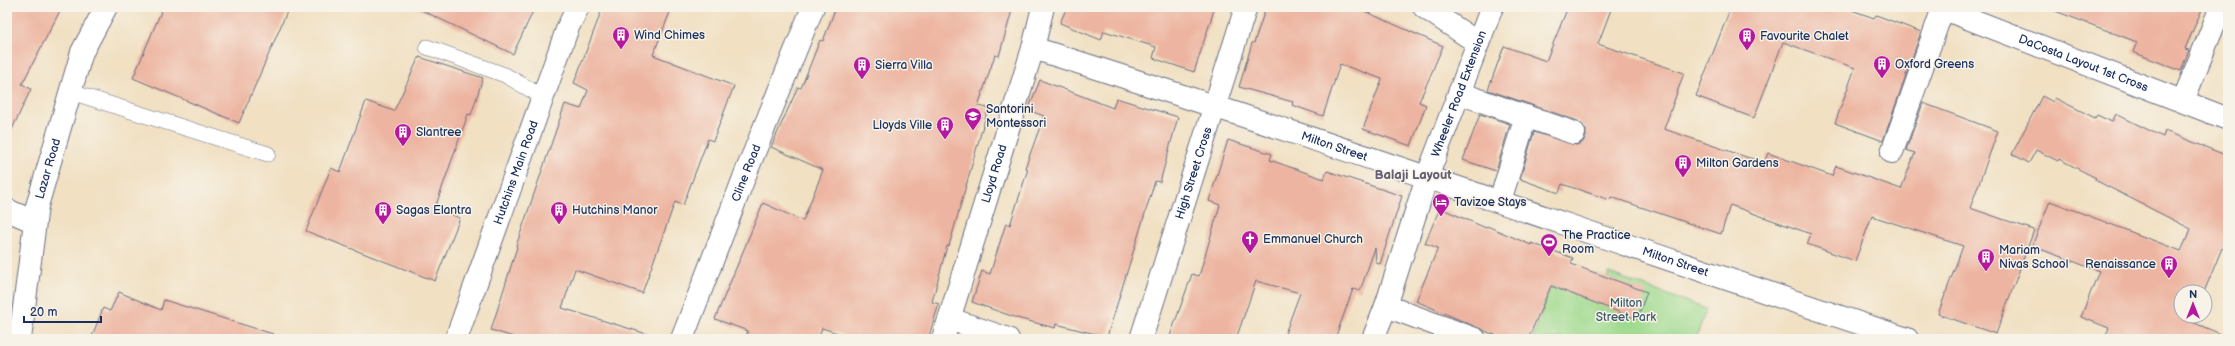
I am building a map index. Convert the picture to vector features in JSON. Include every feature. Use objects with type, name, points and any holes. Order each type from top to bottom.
[{"type":"street","name":"Lazar Road","points":[[20,339],[37,206],[82,52],[106,7]]},
{"type":"street","name":"Hutchins Main Road","points":[[456,339],[568,27],[578,7]]},
{"type":"street","name":"Cline Road","points":[[682,339],[747,170],[813,7]]},
{"type":"street","name":"Lloyd Road","points":[[944,339],[1033,48],[1043,7]]},
{"type":"street","name":"High Street Cross","points":[[1141,339],[1246,7]]},
{"type":"street","points":[[1424,7],[1478,43]]},
{"type":"street","name":"Wheeler Road Extension","points":[[1373,339],[1386,306],[1427,177],[1492,7]]},
{"type":"street","points":[[2183,101],[2221,7]]},
{"type":"street","points":[[1892,152],[1941,8]]},
{"type":"street","name":"DaCosta Layout 1st Cross","points":[[1941,8],[2228,119]]},
{"type":"street","name":"Milton Street","points":[[1033,48],[1215,105],[1500,201],[1671,261],[1907,339]]},
{"type":"street","points":[[1459,93],[1574,133]]},
{"type":"street","points":[[1500,201],[1526,116]]},
{"type":"street","points":[[7,210],[35,222]]},
{"type":"street","points":[[1386,306],[1475,339]]},
{"type":"street","points":[[950,318],[1008,339]]},
{"type":"lane","points":[[428,47],[505,75],[543,97]]},
{"type":"lane","points":[[71,92],[268,154]]},
{"type":"green space","name":"Milton Street Park","points":[[1609,273],[1706,309],[1696,339],[1532,339],[1551,286],[1598,303]]},
{"type":"building","points":[[7,7],[62,7],[22,84],[31,89],[7,140]]},
{"type":"building","points":[[163,7],[289,7],[239,123],[133,78]]},
{"type":"building","points":[[415,7],[535,7],[513,54]]},
{"type":"building","points":[[603,7],[672,7],[653,55],[734,86],[713,141],[708,139],[683,205],[675,202],[642,293],[575,269],[562,308],[647,334],[647,339],[520,339],[491,330],[517,247],[516,246],[565,104],[581,109],[588,90],[574,83]]},
{"type":"building","points":[[836,7],[1013,7],[999,56],[995,55],[978,106],[988,108],[932,302],[939,304],[928,339],[856,339],[822,328],[818,339],[745,339],[748,331],[715,319],[763,203],[803,221],[823,170],[771,147],[798,87],[801,88],[820,40],[823,41]]},
{"type":"building","points":[[1067,7],[1215,7],[1194,72],[1153,58],[1156,47],[1104,31],[1101,40],[1060,23]]},
{"type":"building","points":[[1266,7],[1355,7],[1443,46],[1419,102],[1426,105],[1411,146],[1363,129],[1382,79],[1340,64],[1323,116],[1292,105],[1293,102],[1239,87],[1252,43],[1254,43]]},
{"type":"building","points":[[1568,7],[1612,7],[1598,44],[1684,73],[1664,129],[1764,163],[1768,153],[1832,176],[1836,166],[1901,189],[1915,153],[1906,150],[1923,103],[1998,131],[1970,208],[2034,230],[1996,334],[1938,314],[1963,246],[1872,216],[1855,261],[1807,244],[1811,234],[1730,205],[1721,234],[1611,197],[1610,200],[1562,184],[1559,193],[1520,179],[1534,132],[1576,145],[1582,143],[1586,137],[1586,130],[1578,121],[1488,90],[1504,46],[1546,61]]},
{"type":"building","points":[[1731,7],[1843,7],[1874,18],[1876,15],[1921,32],[1883,141],[1835,123],[1855,68],[1783,42],[1754,118],[1696,96]]},
{"type":"building","points":[[2051,7],[2203,7],[2185,49],[2189,50],[2181,71],[2133,52],[2137,42],[2050,9]]},
{"type":"building","points":[[419,57],[483,78],[471,115],[468,114],[435,208],[460,218],[435,281],[306,231],[331,168],[340,172],[366,101],[394,111]]},
{"type":"building","points":[[1040,80],[1113,108],[1116,98],[1178,117],[1160,182],[1155,181],[1107,337],[1056,324],[1055,328],[1017,318],[972,302],[982,271],[990,274],[1006,223],[1010,225],[1028,169],[1025,168],[1044,116],[1028,110]]},
{"type":"building","points":[[2042,96],[2053,102],[2055,98],[2095,118],[2097,115],[2112,122],[2116,114],[2163,137],[2165,131],[2228,156],[2228,251],[2222,248],[2207,284],[2173,284],[2173,324],[2197,324],[2228,337],[2228,339],[2104,339],[2109,328],[2081,317],[2099,271],[2032,246],[2050,201],[2181,251],[2191,229],[2095,180],[2096,178],[2059,159],[2058,161],[2036,150],[2029,163],[2012,154]]},
{"type":"building","points":[[1480,114],[1510,124],[1496,171],[1463,160]]},
{"type":"building","points":[[1228,140],[1272,154],[1270,160],[1324,179],[1327,171],[1402,196],[1380,264],[1376,263],[1375,248],[1360,291],[1353,289],[1335,339],[1283,339],[1300,293],[1256,281],[1236,339],[1169,339],[1192,274],[1199,276],[1220,205],[1209,201]]},
{"type":"building","points":[[1440,208],[1486,228],[1487,226],[1531,245],[1531,243],[1573,258],[1571,264],[1647,292],[1637,319],[1551,286],[1528,339],[1504,339],[1416,301],[1438,248],[1425,243]]},
{"type":"building","points":[[119,292],[161,310],[164,300],[273,334],[272,339],[91,339],[103,308],[110,311]]},
{"type":"place","name":"Wind Chimes","points":[[621,50]]},
{"type":"place","name":"Favourite Chalet","points":[[1747,51]]},
{"type":"place","name":"Oxford Greens","points":[[1882,79]]},
{"type":"place","name":"Sierra Villa","points":[[862,80]]},
{"type":"place","name":"Santorini Montessori","points":[[973,131]]},
{"type":"place","name":"Lloyds Ville","points":[[945,140]]},
{"type":"place","name":"Slantree","points":[[403,147]]},
{"type":"place","name":"Milton Gardens","points":[[1683,178]]},
{"type":"place","name":"Tavizoe Stays","points":[[1441,217]]},
{"type":"place","name":"Sagas Elantra","points":[[383,225]]},
{"type":"place","name":"Hutchins Manor","points":[[559,225]]},
{"type":"place","name":"Emmanuel Church","points":[[1250,254]]},
{"type":"place","name":"The Practice Room","points":[[1549,257]]},
{"type":"place","name":"Mariam Nivas School","points":[[1986,272]]},
{"type":"place","name":"Renaissance","points":[[2169,279]]},
{"type":"district","name":"Balaji Layout","points":[[1413,175]]}]
